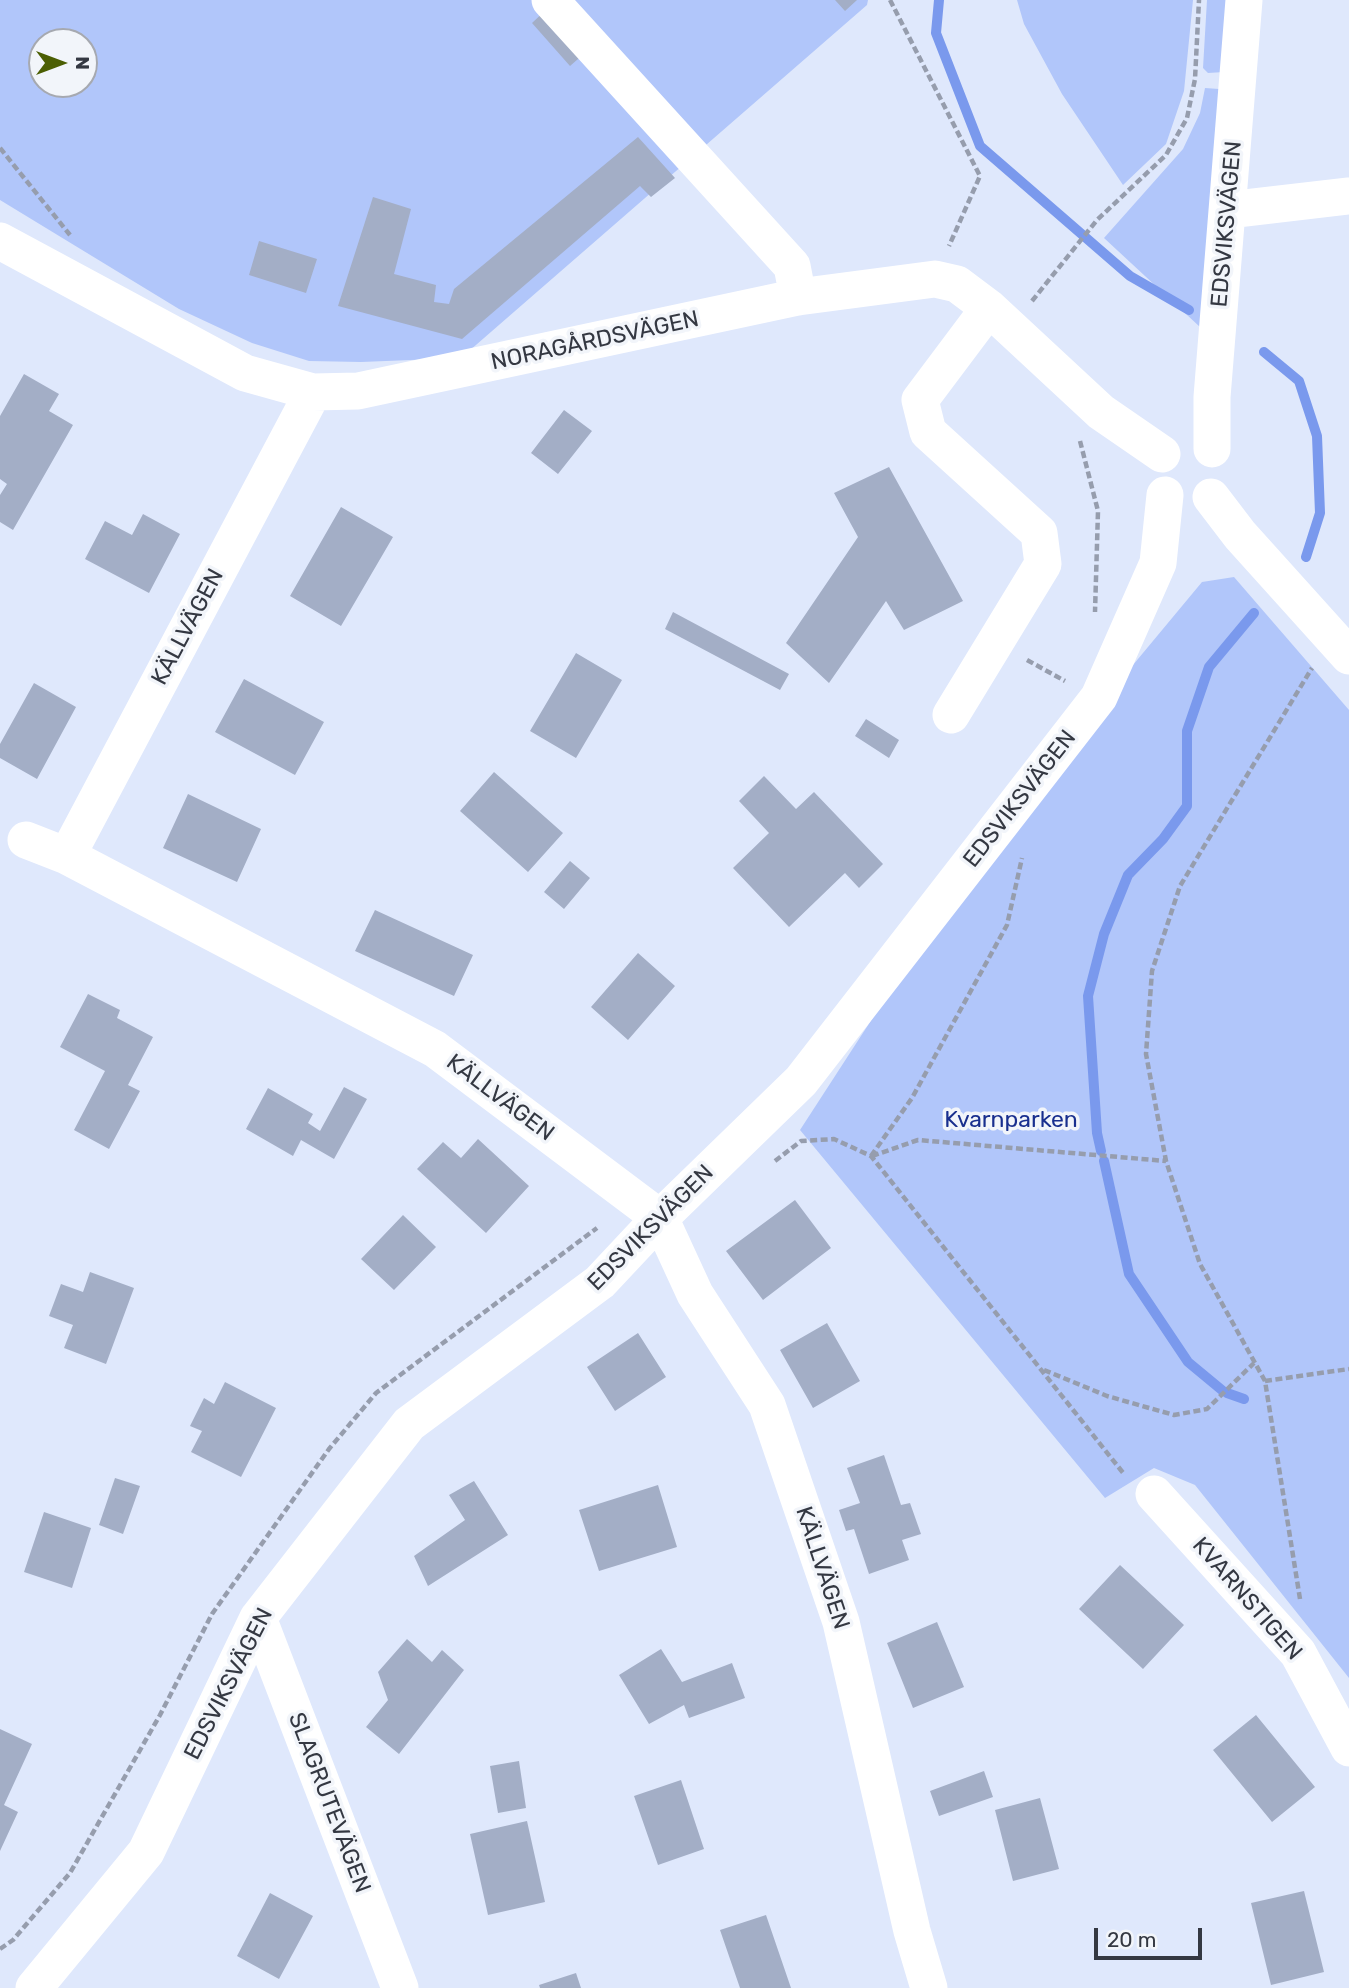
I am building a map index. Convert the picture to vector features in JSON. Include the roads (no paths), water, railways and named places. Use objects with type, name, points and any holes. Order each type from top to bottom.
[{"type":"street","points":[[550,0],[792,266],[798,297]]},
{"type":"street","name":"EDSVIKSVÄGEN","points":[[1212,449],[1212,397],[1244,0]]},
{"type":"street","points":[[1228,210],[1349,196]]},
{"type":"street","name":"NORAGÅRDSVÄGEN","points":[[0,241],[245,373],[313,392],[358,391],[798,297],[935,279],[957,284],[989,308],[1101,412],[1162,454]]},
{"type":"street","points":[[951,715],[1044,564],[1039,533],[928,432],[920,400],[989,308]]},
{"type":"street","name":"KÄLLVÄGEN","points":[[313,392],[67,856],[435,1049],[660,1218],[695,1294],[767,1405],[841,1622],[912,1931],[929,1988]]},
{"type":"street","points":[[1187,440],[1198,441],[1212,449],[1222,469],[1221,483],[1211,497],[1203,502],[1186,505],[1165,495],[1157,480],[1162,454],[1176,442],[1187,440]]},
{"type":"street","name":"EDSVIKSVÄGEN","points":[[34,1988],[146,1852],[258,1618],[409,1424],[600,1282],[660,1218],[801,1081],[1099,697],[1158,563],[1165,495]]},
{"type":"street","points":[[1211,497],[1240,534],[1341,645]]},
{"type":"street","points":[[26,840],[67,856]]},
{"type":"street","name":"KVARNSTIGEN","points":[[1154,1494],[1298,1653],[1349,1748]]},
{"type":"street","name":"SLAGRUTEVÄGEN","points":[[258,1618],[400,1988]]},
{"type":"waterway","points":[[939,0],[936,33],[980,146],[1130,276],[1189,310]]},
{"type":"waterway","points":[[1264,352],[1299,381],[1317,436],[1320,513],[1306,557]]},
{"type":"waterway","points":[[1101,1151],[1097,1133],[1088,996],[1104,934],[1128,875],[1163,839],[1187,806],[1187,731],[1209,667],[1254,613]]},
{"type":"waterway","points":[[1104,1161],[1129,1274],[1188,1362],[1223,1391]]},
{"type":"waterway","points":[[1227,1393],[1244,1399]]},
{"type":"park label","name":"Kvarnparken","points":[[1011,1120]]}]
